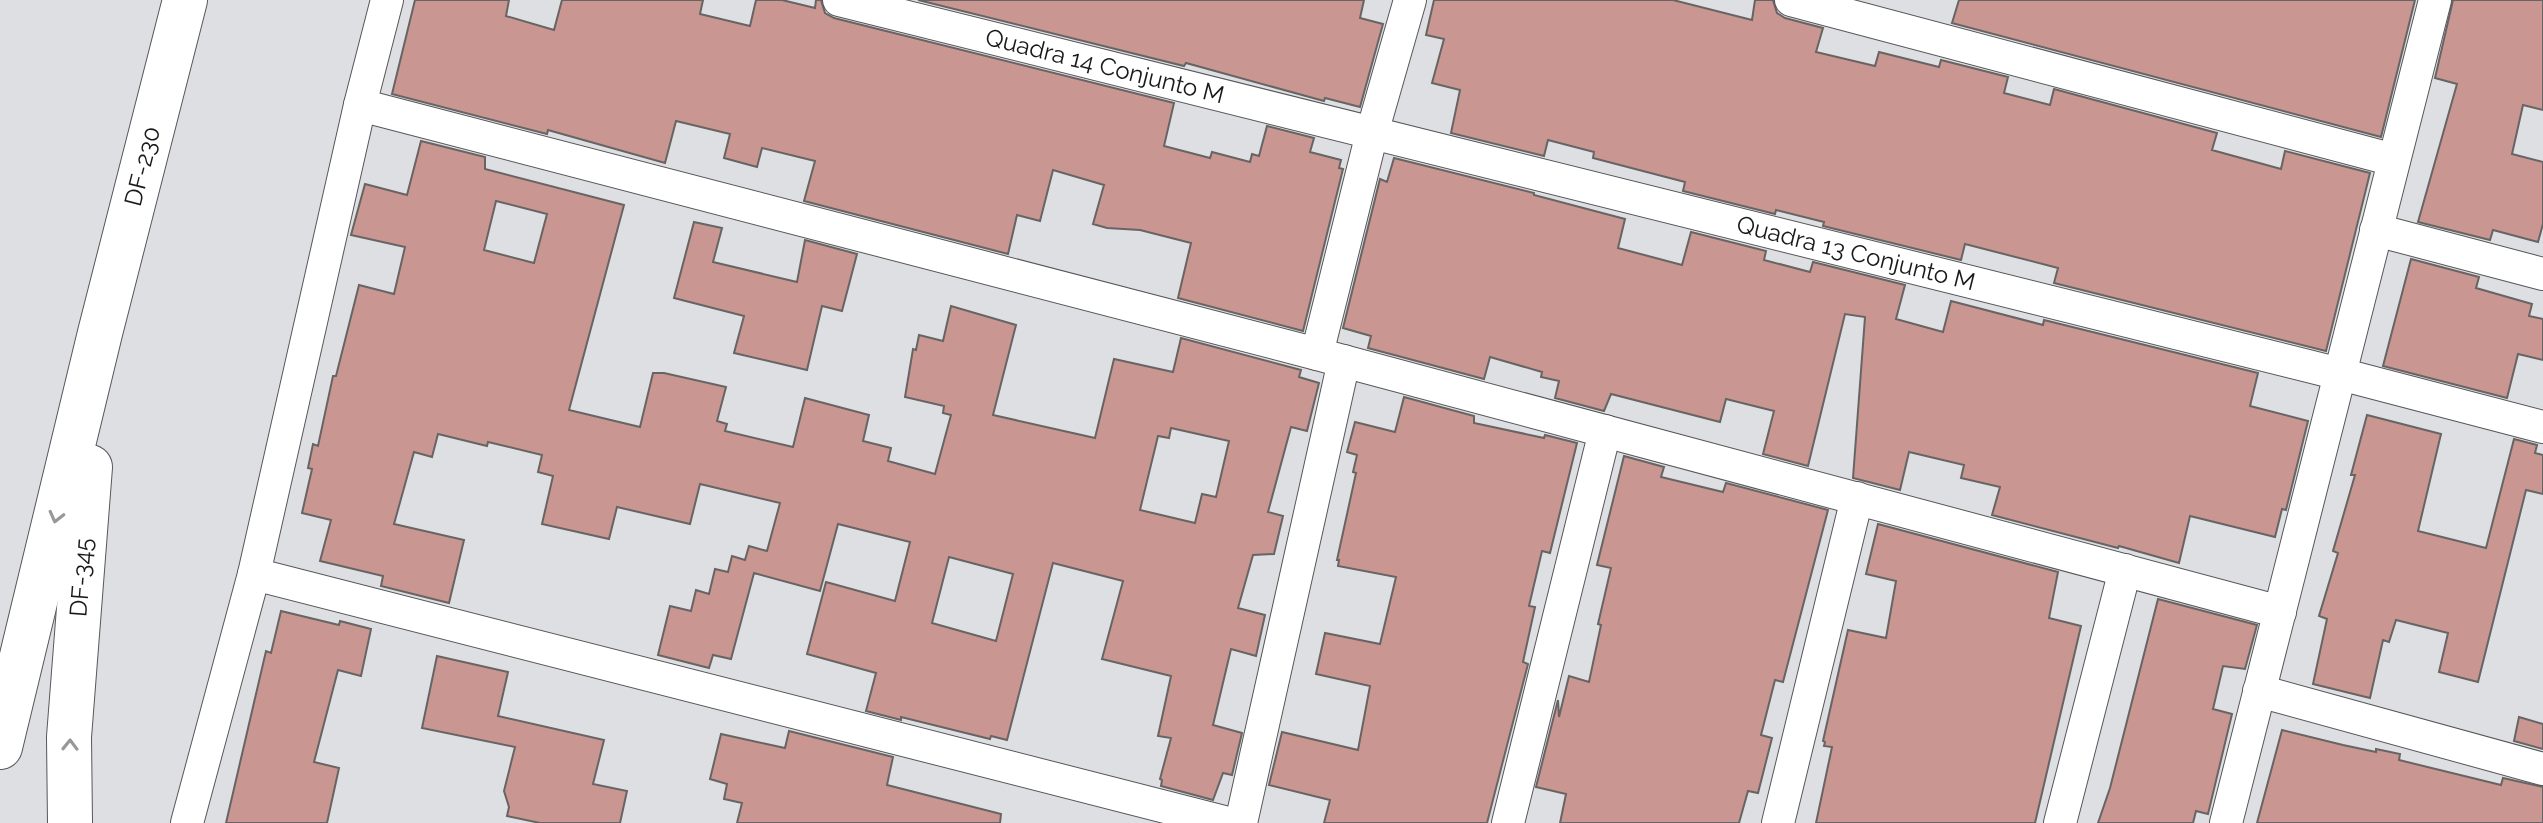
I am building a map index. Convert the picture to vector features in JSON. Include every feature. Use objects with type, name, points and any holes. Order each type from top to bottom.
[{"type":"main road","name":"DF-230","points":[[0,747],[100,333],[185,0]]},
{"type":"main road","name":"DF-345","points":[[70,823],[69,737],[100,333]]},
{"type":"street","points":[[187,823],[254,574],[360,105],[387,0]]},
{"type":"street","name":"Quadra 14 Conjunto M","points":[[839,0],[1372,133]]},
{"type":"street","points":[[1241,823],[1372,133],[1410,0]]},
{"type":"street","points":[[1791,0],[2394,160]]},
{"type":"street","points":[[2226,823],[2435,0]]},
{"type":"street","points":[[360,105],[1331,357],[2280,612]]},
{"type":"street","name":"Quadra 13 Conjunto M","points":[[1372,133],[2543,427]]},
{"type":"street","points":[[2376,230],[2543,274]]},
{"type":"street","points":[[1508,823],[1605,431]]},
{"type":"street","points":[[1778,823],[1857,498]]},
{"type":"street","points":[[2060,823],[2125,570]]},
{"type":"street","points":[[254,574],[1228,823]]},
{"type":"street","points":[[2259,691],[2543,769]]},
{"type":"building","points":[[415,0],[509,0],[506,16],[554,30],[562,0],[703,0],[700,14],[750,26],[756,0],[782,0],[815,8],[816,0],[821,0],[825,13],[834,18],[1174,103],[1164,146],[1210,158],[1212,152],[1250,162],[1252,154],[1259,156],[1267,126],[1314,138],[1310,152],[1341,160],[1339,168],[1343,169],[1303,331],[1178,298],[1191,243],[1140,230],[1093,224],[1104,185],[1053,170],[1040,221],[1017,215],[1008,254],[804,201],[815,161],[762,148],[757,167],[724,158],[730,134],[676,121],[665,163],[548,130],[547,134],[392,94]]},
{"type":"building","points":[[918,0],[1364,0],[1360,18],[1383,24],[1360,107],[1325,98],[1324,101],[1186,63],[1184,66]]},
{"type":"building","points":[[1434,0],[1673,0],[1752,20],[1755,0],[1773,0],[1777,13],[1785,18],[1823,28],[1816,52],[1875,66],[1879,52],[1939,67],[1941,60],[2008,77],[2004,93],[2050,105],[2054,89],[2217,133],[2212,150],[2281,169],[2285,151],[2370,173],[2326,351],[2054,283],[2058,268],[1965,244],[1961,260],[1823,226],[1824,222],[1776,210],[1775,214],[1683,191],[1685,182],[1593,158],[1594,152],[1548,140],[1544,156],[1451,133],[1460,90],[1432,83],[1444,39],[1426,35]]},
{"type":"building","points":[[1959,0],[2415,0],[2381,137],[1952,23]]},
{"type":"building","points":[[2453,0],[2543,0],[2543,110],[2523,105],[2512,154],[2543,162],[2543,224],[2538,242],[2493,230],[2490,240],[2418,222],[2457,84],[2435,78]]},
{"type":"building","points":[[421,141],[485,157],[485,169],[624,205],[569,410],[640,427],[653,373],[664,373],[726,387],[717,421],[727,424],[725,431],[793,447],[805,398],[869,415],[863,441],[891,448],[888,461],[935,474],[951,415],[943,413],[944,406],[905,397],[913,349],[916,350],[919,335],[943,341],[951,306],[1016,325],[993,415],[1095,438],[1114,359],[1173,372],[1181,338],[1301,370],[1299,377],[1319,383],[1307,431],[1291,427],[1268,512],[1283,516],[1274,554],[1253,555],[1238,608],[1265,615],[1256,656],[1231,649],[1213,725],[1242,733],[1232,775],[1223,773],[1213,800],[1161,786],[1160,779],[1171,738],[1158,736],[1171,676],[1102,659],[1123,581],[1053,563],[1007,740],[991,736],[990,739],[866,711],[876,673],[807,654],[826,582],[895,601],[910,542],[838,524],[820,591],[754,573],[731,659],[713,655],[709,668],[658,655],[670,606],[691,611],[696,590],[709,594],[715,569],[728,572],[732,556],[745,560],[749,546],[767,551],[780,503],[700,484],[690,524],[617,507],[609,539],[542,524],[553,476],[538,472],[542,455],[438,434],[432,457],[414,452],[394,524],[464,540],[449,603],[381,586],[383,576],[320,561],[331,520],[302,513],[312,469],[308,468],[313,444],[318,446],[333,376],[336,376],[359,285],[394,294],[405,247],[351,235],[365,184],[407,195]],"holes":[[[496,201],[547,214],[534,263],[484,250]],[[1171,428],[1229,441],[1216,497],[1202,494],[1195,523],[1140,510],[1158,436],[1169,438]],[[949,557],[1013,574],[996,641],[932,623]]]},
{"type":"building","points":[[1394,158],[1625,219],[1618,248],[1682,265],[1691,232],[1766,251],[1764,260],[1810,272],[1813,262],[1905,285],[1896,319],[1943,332],[1951,301],[2043,325],[2044,320],[2258,373],[2250,406],[2308,421],[2286,510],[2282,509],[2275,537],[2190,516],[2179,563],[1992,515],[2000,487],[1961,478],[1964,465],[1909,452],[1900,490],[1853,478],[1865,317],[1845,314],[1808,466],[1763,454],[1774,411],[1726,399],[1720,422],[1611,394],[1604,411],[1555,398],[1559,381],[1541,377],[1542,372],[1490,357],[1484,379],[1368,348],[1371,336],[1343,328],[1380,179],[1387,182]]},
{"type":"building","points":[[694,222],[722,228],[713,262],[797,282],[805,240],[857,254],[842,311],[822,306],[807,370],[734,353],[744,316],[674,298]]},
{"type":"building","points":[[2411,259],[2479,277],[2476,288],[2532,304],[2529,316],[2543,319],[2543,360],[2518,354],[2507,398],[2383,366]]},
{"type":"building","points":[[1404,397],[1474,416],[1474,423],[1577,443],[1550,553],[1542,551],[1529,606],[1535,607],[1523,662],[1528,664],[1487,823],[1324,823],[1330,800],[1269,785],[1282,732],[1358,750],[1370,686],[1316,674],[1325,633],[1380,644],[1396,577],[1338,566],[1356,473],[1353,472],[1357,455],[1347,452],[1355,422],[1395,432]]},
{"type":"building","points":[[2367,415],[2441,434],[2418,531],[2486,548],[2514,439],[2537,445],[2535,453],[2543,455],[2543,494],[2526,490],[2478,682],[2439,672],[2448,633],[2396,620],[2389,642],[2383,640],[2370,698],[2313,684],[2327,619],[2319,616],[2338,553],[2333,551],[2355,475],[2351,475]]},
{"type":"building","points":[[1624,456],[1664,467],[1661,477],[1723,492],[1726,483],[1828,510],[1783,682],[1775,680],[1761,735],[1772,738],[1758,793],[1748,791],[1739,823],[1560,823],[1566,794],[1536,787],[1558,700],[1559,717],[1569,676],[1589,682],[1611,568],[1597,565]]},
{"type":"building","points":[[1878,524],[2058,572],[2049,618],[2081,626],[2035,823],[1816,823],[1832,747],[1824,746],[1823,741],[1848,630],[1886,638],[1896,581],[1866,574]]},
{"type":"building","points":[[2158,599],[2257,625],[2245,669],[2223,666],[2213,709],[2232,714],[2208,814],[2196,811],[2193,823],[2098,823],[2110,788]]},
{"type":"building","points":[[281,611],[371,629],[361,676],[338,670],[314,762],[339,768],[327,823],[226,823],[266,651],[271,653]]},
{"type":"building","points":[[437,656],[508,672],[498,716],[604,740],[593,784],[627,791],[620,823],[540,823],[507,816],[509,807],[504,791],[515,747],[422,728]]},
{"type":"building","points":[[2519,717],[2543,724],[2543,749],[2514,741]]},
{"type":"building","points":[[2282,730],[2376,752],[2376,749],[2400,754],[2399,760],[2501,785],[2503,778],[2543,787],[2543,823],[2257,823]]},
{"type":"building","points":[[789,731],[893,757],[887,785],[1001,814],[1000,823],[737,823],[742,803],[724,799],[727,784],[710,779],[721,734],[785,748]]}]
